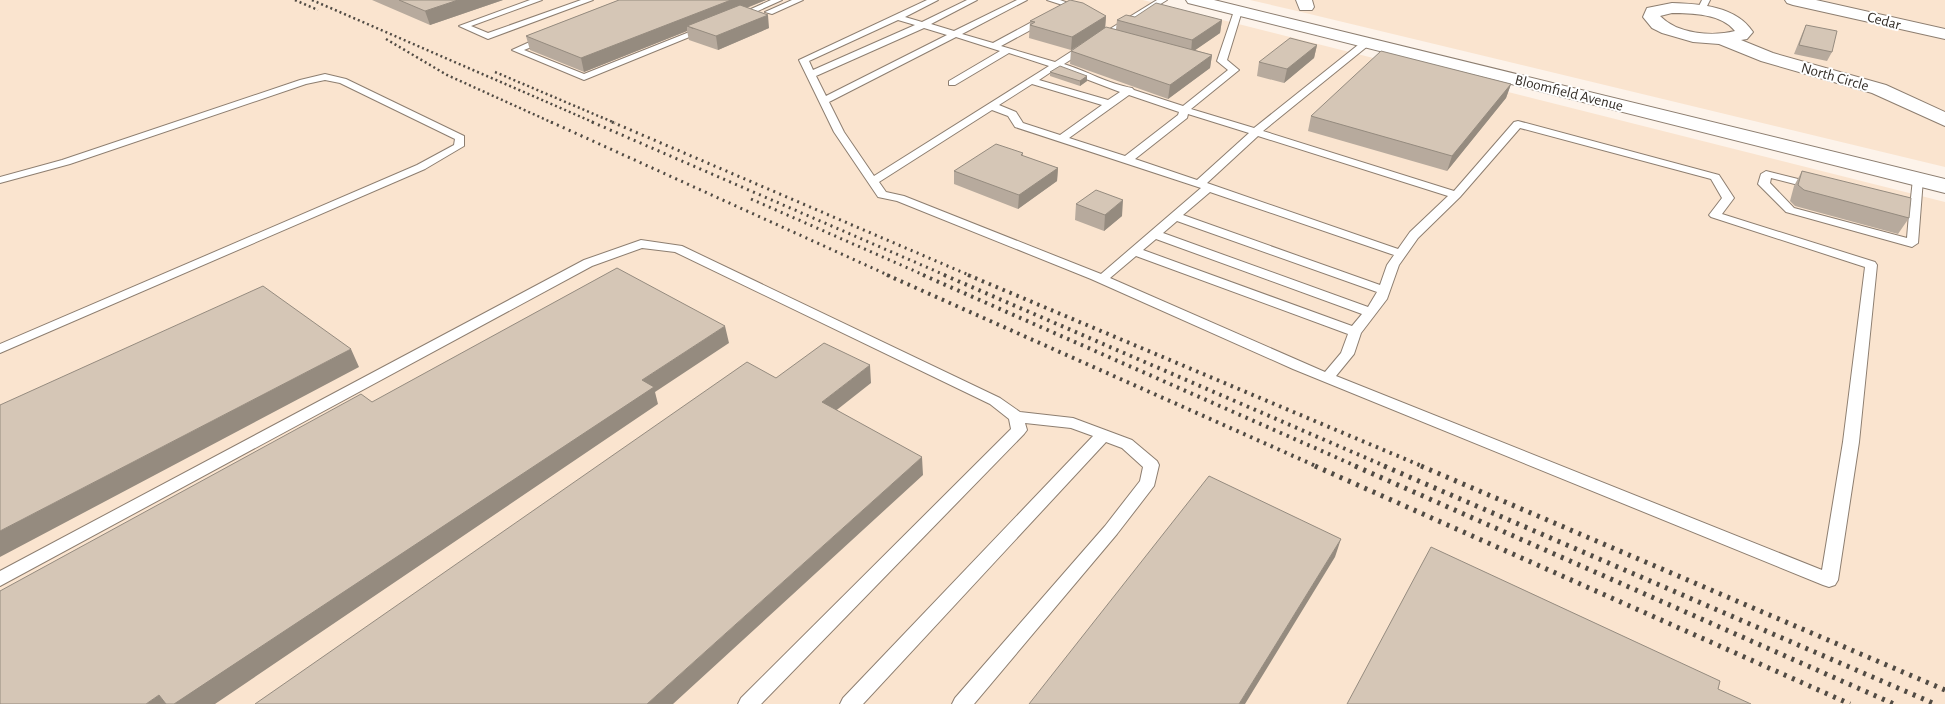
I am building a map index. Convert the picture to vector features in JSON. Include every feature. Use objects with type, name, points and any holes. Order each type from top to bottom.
[{"type":"main road","name":"Bloomfield Avenue","points":[[1194,0],[1945,186]]},
{"type":"main road","name":"Cedar","points":[[1793,0],[1945,34]]},
{"type":"main road","name":"North Circle","points":[[1704,5],[1742,27],[1744,32],[1741,35],[1723,39],[1700,38],[1663,28],[1651,17],[1653,12],[1660,9],[1704,5]]},
{"type":"main road","name":"North Circle","points":[[1723,39],[1767,57],[1880,89],[1945,120]]},
{"type":"lane","points":[[538,0],[463,26],[488,36],[589,0]]},
{"type":"lane","points":[[778,0],[729,24],[799,0]]},
{"type":"lane","points":[[934,0],[804,60],[839,132],[882,195],[900,198],[1102,279],[1328,377],[1829,580],[1851,442],[1871,264],[1715,215],[1728,198],[1715,177],[1518,124],[1456,195],[1414,235],[1393,265],[1381,299],[1355,332],[1347,354],[1328,377]]},
{"type":"lane","points":[[812,74],[923,25],[973,0]]},
{"type":"lane","points":[[825,100],[1022,0]]},
{"type":"lane","points":[[1051,0],[1060,10]]},
{"type":"lane","points":[[873,181],[1104,35],[1110,26],[1163,0]]},
{"type":"lane","points":[[994,46],[1060,10],[1087,13]]},
{"type":"lane","points":[[1234,70],[1222,61],[1238,11]]},
{"type":"lane","points":[[897,17],[1080,72],[1088,78],[1129,90],[1153,101],[1456,195]]},
{"type":"lane","points":[[552,36],[516,50],[584,77],[712,30],[659,58]]},
{"type":"lane","points":[[1104,35],[1122,40]]},
{"type":"lane","points":[[1102,279],[1175,216],[1256,132],[1366,42]]},
{"type":"lane","points":[[952,83],[1008,50]]},
{"type":"lane","points":[[1216,65],[1234,70]]},
{"type":"lane","points":[[1127,160],[1183,116],[1184,110],[1234,70]]},
{"type":"lane","points":[[0,180],[66,162],[303,82],[325,77],[343,81],[460,138],[459,146],[420,167],[0,349]]},
{"type":"lane","points":[[1032,80],[1110,104]]},
{"type":"lane","points":[[1061,139],[1129,90]]},
{"type":"lane","points":[[992,106],[1012,114],[1020,125],[1401,254]]},
{"type":"lane","points":[[1822,188],[1766,174],[1764,184],[1790,210],[1912,243],[1918,179]]},
{"type":"lane","points":[[1878,203],[1915,212]]},
{"type":"lane","points":[[1175,216],[1383,290]]},
{"type":"lane","points":[[1154,234],[1371,313]]},
{"type":"lane","points":[[0,579],[588,263],[641,244],[678,249],[995,401],[1016,417],[1073,423],[1127,444],[1151,465],[1148,482],[1111,530],[962,704]]},
{"type":"lane","points":[[1135,251],[1355,332]]},
{"type":"lane","points":[[748,704],[1019,430],[1016,417]]},
{"type":"lane","points":[[850,704],[1103,435]]},
{"type":"shaded area","points":[[0,0],[1143,0],[1945,202],[1945,704],[0,704]]},
{"type":"shaded area","points":[[1250,0],[1945,0],[1945,167],[1293,10]]},
{"type":"building","points":[[399,0],[458,0],[425,11]]},
{"type":"building","points":[[619,0],[731,0],[581,58],[526,36]]},
{"type":"building","points":[[1070,0],[1083,3],[1106,16],[1072,37],[1030,25],[1035,22],[1030,21]]},
{"type":"building","points":[[1156,3],[1222,20],[1192,40],[1117,20],[1126,15],[1135,17]]},
{"type":"building","points":[[740,5],[768,15],[716,36],[687,26]]},
{"type":"building","points":[[1806,25],[1837,31],[1832,52],[1799,45]]},
{"type":"building","points":[[1106,27],[1212,55],[1170,85],[1071,51]]},
{"type":"building","points":[[1290,38],[1317,45],[1287,69],[1259,62]]},
{"type":"building","points":[[1381,51],[1511,84],[1452,156],[1311,116]]},
{"type":"building","points":[[1060,66],[1087,76],[1080,81],[1050,72]]},
{"type":"building","points":[[996,144],[1058,168],[1019,195],[954,171]]},
{"type":"building","points":[[1802,171],[1911,198],[1909,218],[1804,190],[1798,185]]},
{"type":"building","points":[[1096,190],[1123,200],[1105,215],[1076,204]]},
{"type":"building","points":[[617,268],[725,326],[642,380],[654,387],[174,704],[166,704],[159,695],[146,704],[0,704],[0,591],[361,394],[372,402]]},
{"type":"building","points":[[263,286],[351,349],[0,531],[0,405]]},
{"type":"building","points":[[824,343],[870,365],[822,402],[922,457],[647,704],[255,704],[747,362],[776,378]]},
{"type":"building","points":[[1209,476],[1341,539],[1239,704],[1029,704]]},
{"type":"building","points":[[1431,547],[1720,681],[1718,689],[1751,704],[1347,704]]},
{"type":"railway","points":[[295,0],[318,10]]},
{"type":"railway","points":[[312,0],[595,123]]},
{"type":"railway","points":[[386,39],[447,75],[553,123]]},
{"type":"railway","points":[[495,72],[615,123]]},
{"type":"railway","points":[[551,122],[890,276]]},
{"type":"railway","points":[[592,122],[947,276]]},
{"type":"railway","points":[[612,122],[971,276]]},
{"type":"railway","points":[[751,199],[926,276]]},
{"type":"railway","points":[[887,275],[1318,467]]},
{"type":"railway","points":[[923,275],[1358,467]]},
{"type":"railway","points":[[944,275],[1387,467]]},
{"type":"railway","points":[[968,275],[1424,467]]},
{"type":"railway","points":[[1315,466],[1850,704]]},
{"type":"railway","points":[[1355,466],[1894,704]]},
{"type":"railway","points":[[1384,466],[1935,704]]},
{"type":"railway","points":[[1421,466],[1945,690]]}]
